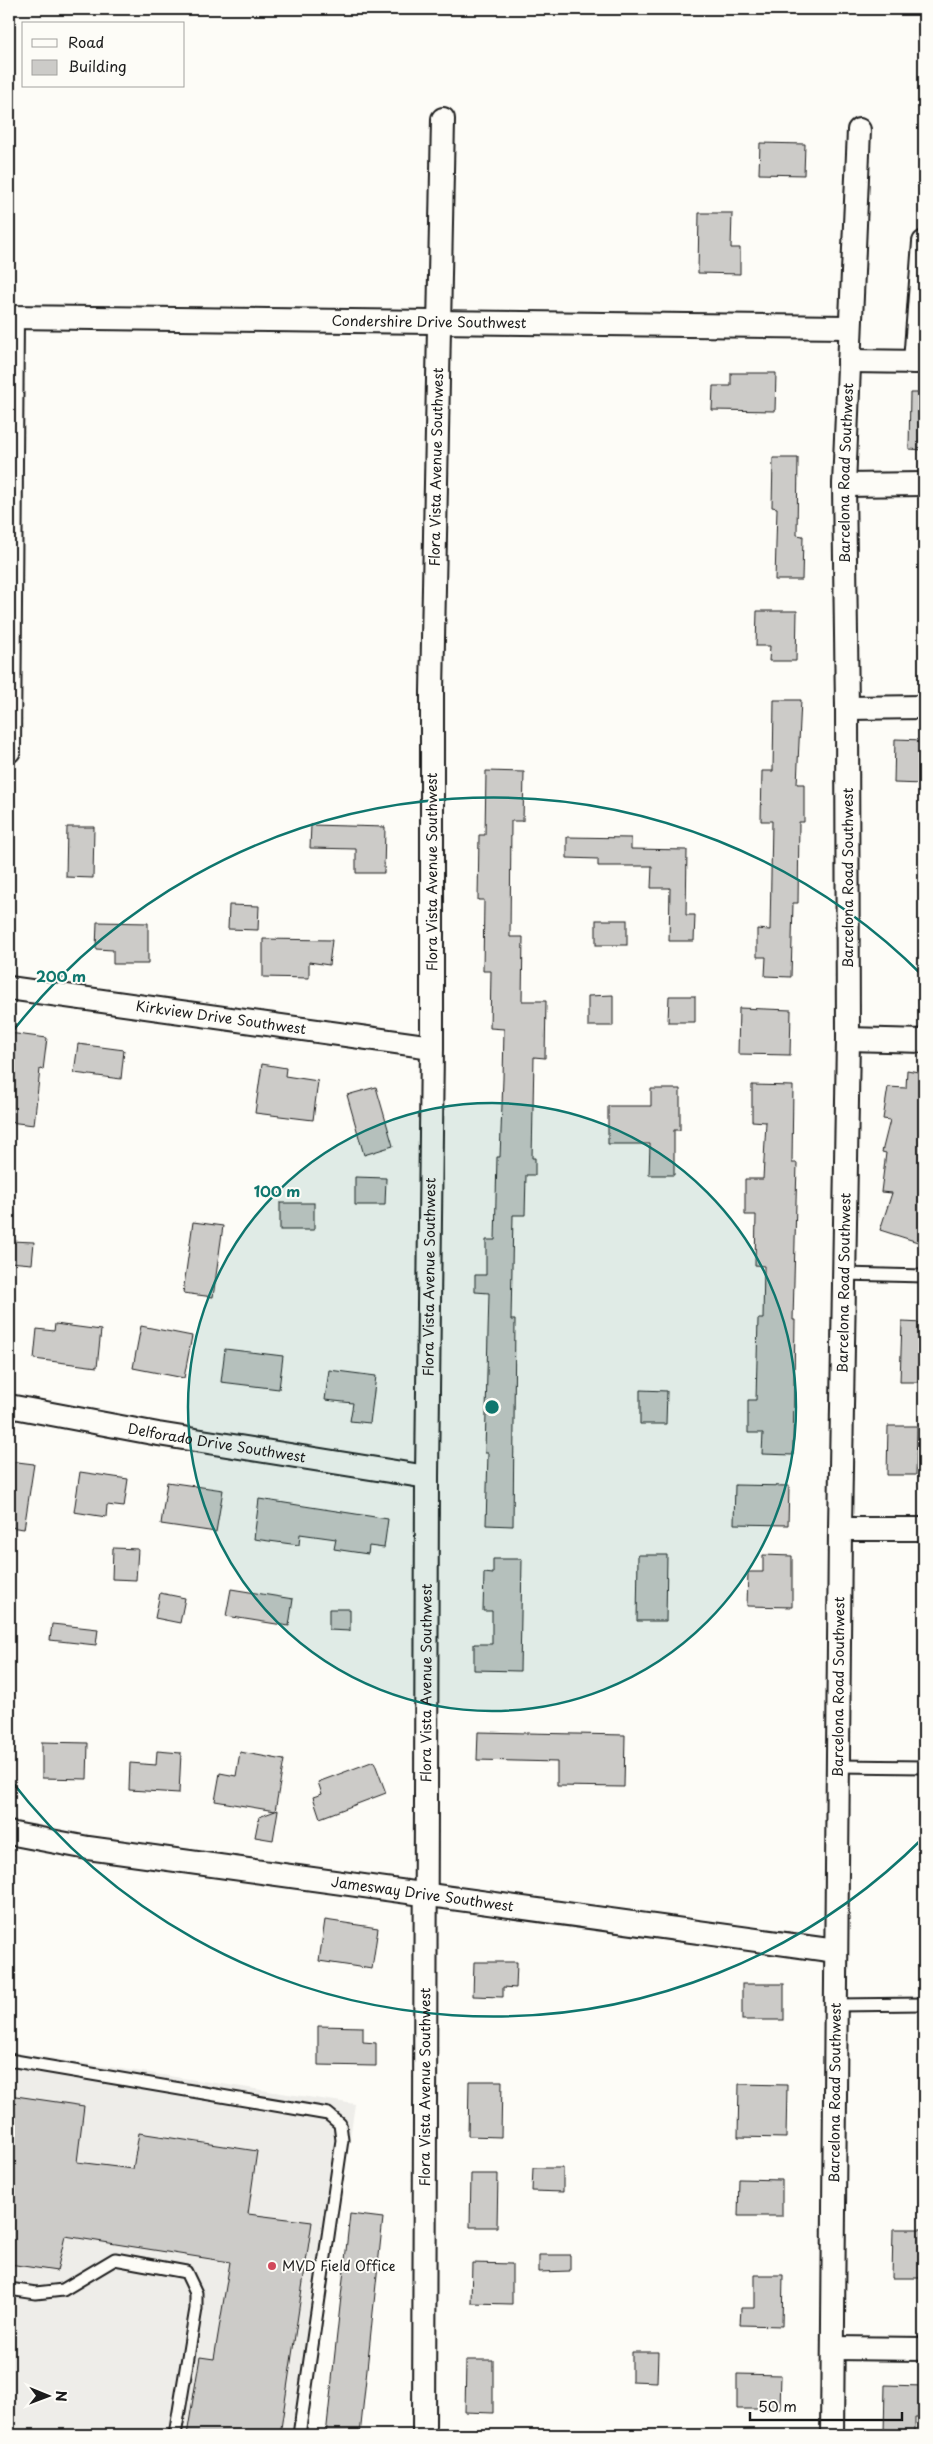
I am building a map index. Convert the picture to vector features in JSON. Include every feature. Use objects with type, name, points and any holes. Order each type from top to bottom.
[{"type":"street","name":"Flora Vista Avenue Southwest","points":[[424,2435],[427,1477],[432,1047],[432,692],[443,119]]},
{"type":"street","name":"Barcelona Road Southwest","points":[[832,2435],[840,1528],[848,1039],[844,485],[849,327],[859,130]]},
{"type":"street","points":[[849,360],[920,362],[924,242]]},
{"type":"street","name":"Condershire Drive Southwest","points":[[10,317],[438,324],[849,327]]},
{"type":"street","points":[[9,751],[10,317]]},
{"type":"street","points":[[844,485],[924,484]]},
{"type":"street","points":[[847,708],[924,707]]},
{"type":"street","name":"Kirkview Drive Southwest","points":[[9,988],[432,1047]]},
{"type":"street","points":[[848,1039],[924,1041]]},
{"type":"street","name":"Delforado Drive Southwest","points":[[9,1406],[158,1434],[427,1477]]},
{"type":"street","points":[[840,1528],[924,1528]]},
{"type":"street","name":"Jamesway Drive Southwest","points":[[9,1833],[88,1848],[427,1893],[836,1951]]},
{"type":"street","points":[[833,2348],[924,2350]]},
{"type":"lane","points":[[844,1274],[924,1276]]},
{"type":"lane","points":[[838,1766],[924,1767]]},
{"type":"lane","points":[[836,2005],[924,2004]]},
{"type":"lane","points":[[9,2060],[328,2114],[340,2124],[342,2140],[299,2435]]},
{"type":"lane","points":[[9,2289],[36,2293],[62,2290],[115,2259],[186,2272],[196,2293],[196,2309],[175,2435]]},
{"type":"shaded area","points":[[9,2052],[355,2104],[306,2435],[9,2435]]},
{"type":"building","points":[[760,143],[805,144],[804,175],[759,174]]},
{"type":"building","points":[[699,213],[732,213],[731,248],[740,248],[740,274],[698,273]]},
{"type":"building","points":[[731,373],[776,373],[775,411],[712,410],[713,386],[731,386]]},
{"type":"building","points":[[910,393],[924,393],[924,450],[909,449]]},
{"type":"building","points":[[773,458],[798,458],[797,535],[803,536],[802,580],[775,580],[777,508],[772,507]]},
{"type":"building","points":[[757,611],[797,611],[796,661],[769,661],[770,646],[756,646]]},
{"type":"building","points":[[774,700],[801,700],[797,784],[804,784],[804,822],[799,822],[798,903],[793,903],[791,977],[765,976],[766,957],[757,957],[757,929],[770,930],[772,821],[761,821],[762,771],[773,771]]},
{"type":"building","points":[[895,739],[924,740],[924,784],[894,783]]},
{"type":"building","points":[[486,771],[524,772],[523,821],[511,821],[510,937],[523,937],[522,1001],[546,1001],[545,1058],[534,1057],[532,1158],[535,1158],[535,1175],[526,1175],[525,1215],[513,1215],[511,1320],[515,1320],[513,1526],[486,1525],[488,1453],[485,1453],[489,1293],[475,1292],[475,1275],[486,1275],[486,1240],[495,1240],[497,1157],[500,1157],[503,1079],[504,1029],[490,1028],[491,971],[483,971],[484,900],[478,900],[479,835],[485,835]]},
{"type":"building","points":[[311,825],[385,827],[384,873],[356,873],[356,849],[310,848]]},
{"type":"building","points":[[67,827],[94,827],[93,878],[66,877]]},
{"type":"building","points":[[567,837],[631,838],[631,849],[687,850],[686,915],[695,915],[694,941],[669,941],[670,888],[651,888],[652,866],[598,866],[598,859],[567,858]]},
{"type":"building","points":[[229,905],[259,906],[258,930],[228,929]]},
{"type":"building","points":[[596,920],[627,920],[627,945],[596,945]]},
{"type":"building","points":[[97,922],[148,923],[148,964],[113,964],[113,950],[96,949]]},
{"type":"building","points":[[263,939],[332,940],[329,965],[309,962],[309,978],[263,977]]},
{"type":"building","points":[[613,995],[613,1026],[588,1026],[588,996]]},
{"type":"building","points":[[669,996],[695,996],[695,1022],[668,1022]]},
{"type":"building","points":[[739,1008],[791,1010],[790,1055],[738,1054]]},
{"type":"building","points":[[9,1033],[47,1038],[43,1070],[40,1069],[34,1125],[9,1122],[12,1085],[9,1085]]},
{"type":"building","points":[[78,1044],[124,1050],[121,1079],[74,1073]]},
{"type":"building","points":[[262,1064],[286,1068],[285,1076],[318,1081],[313,1120],[255,1113]]},
{"type":"building","points":[[907,1070],[924,1073],[924,1244],[880,1230],[892,1193],[881,1192],[886,1153],[882,1152],[890,1120],[883,1119],[888,1087],[906,1088]]},
{"type":"building","points":[[752,1085],[793,1086],[792,1163],[797,1163],[793,1320],[795,1320],[793,1455],[762,1454],[763,1433],[748,1433],[748,1400],[756,1400],[758,1319],[763,1319],[764,1266],[755,1265],[756,1215],[745,1215],[745,1179],[763,1179],[766,1122],[752,1121]]},
{"type":"building","points":[[376,1087],[393,1146],[364,1155],[347,1095]]},
{"type":"building","points":[[651,1089],[680,1089],[680,1130],[674,1130],[674,1175],[649,1175],[650,1144],[608,1144],[608,1106],[651,1106]]},
{"type":"building","points":[[355,1177],[386,1178],[385,1205],[355,1205]]},
{"type":"building","points":[[280,1203],[314,1203],[314,1230],[280,1230]]},
{"type":"building","points":[[193,1222],[223,1226],[213,1297],[183,1293]]},
{"type":"building","points":[[11,1241],[34,1242],[32,1264],[9,1262]]},
{"type":"building","points":[[902,1322],[924,1323],[924,1382],[900,1382]]},
{"type":"building","points":[[55,1324],[101,1330],[97,1367],[34,1359],[37,1329],[54,1331]]},
{"type":"building","points":[[141,1326],[192,1336],[184,1378],[133,1368]]},
{"type":"building","points":[[225,1349],[283,1356],[279,1389],[221,1382]]},
{"type":"building","points":[[329,1370],[376,1376],[370,1423],[350,1421],[353,1403],[325,1400]]},
{"type":"building","points":[[640,1390],[667,1391],[666,1424],[640,1424]]},
{"type":"building","points":[[888,1426],[917,1426],[916,1475],[887,1475]]},
{"type":"building","points":[[9,1461],[34,1464],[24,1529],[9,1527]]},
{"type":"building","points":[[80,1472],[128,1479],[124,1507],[107,1505],[106,1517],[74,1512]]},
{"type":"building","points":[[167,1482],[223,1490],[216,1532],[161,1524]]},
{"type":"building","points":[[735,1485],[789,1486],[788,1525],[734,1524]]},
{"type":"building","points":[[259,1499],[388,1519],[384,1548],[369,1546],[368,1554],[334,1549],[336,1539],[300,1534],[299,1545],[254,1539]]},
{"type":"building","points":[[113,1548],[138,1549],[136,1580],[112,1579]]},
{"type":"building","points":[[638,1555],[667,1555],[666,1621],[637,1621]]},
{"type":"building","points":[[763,1555],[792,1556],[792,1607],[747,1606],[748,1572],[763,1572]]},
{"type":"building","points":[[493,1559],[522,1559],[520,1671],[474,1670],[474,1644],[492,1644],[492,1611],[483,1611],[484,1573],[493,1574]]},
{"type":"building","points":[[231,1589],[293,1599],[289,1626],[226,1616]]},
{"type":"building","points":[[160,1593],[185,1598],[180,1623],[155,1618]]},
{"type":"building","points":[[329,1609],[350,1609],[350,1631],[329,1630]]},
{"type":"building","points":[[52,1624],[98,1629],[96,1645],[50,1640]]},
{"type":"building","points":[[478,1732],[625,1735],[624,1787],[557,1786],[557,1762],[477,1760]]},
{"type":"building","points":[[42,1742],[88,1743],[87,1779],[42,1778]]},
{"type":"building","points":[[157,1751],[181,1753],[179,1793],[129,1790],[130,1763],[156,1765]]},
{"type":"building","points":[[240,1752],[284,1760],[275,1811],[215,1801],[220,1773],[236,1776]]},
{"type":"building","points":[[374,1761],[386,1793],[320,1818],[313,1797],[322,1794],[318,1782]]},
{"type":"building","points":[[278,1810],[273,1840],[255,1837],[259,1817]]},
{"type":"building","points":[[325,1920],[378,1928],[372,1969],[319,1961]]},
{"type":"building","points":[[474,1962],[517,1962],[516,1988],[503,1987],[503,1997],[473,1996]]},
{"type":"building","points":[[742,1984],[784,1984],[784,2020],[742,2020]]},
{"type":"building","points":[[318,2026],[363,2027],[363,2042],[376,2043],[376,2066],[318,2065]]},
{"type":"building","points":[[469,2081],[502,2081],[501,2137],[468,2136]]},
{"type":"building","points":[[739,2084],[787,2085],[786,2138],[738,2137]]},
{"type":"building","points":[[9,2095],[84,2106],[77,2162],[133,2169],[139,2133],[257,2151],[248,2214],[312,2222],[280,2435],[187,2435],[200,2357],[214,2359],[230,2262],[65,2236],[57,2271],[9,2264]]},
{"type":"building","points":[[533,2168],[563,2168],[563,2192],[532,2191]]},
{"type":"building","points":[[471,2174],[498,2174],[497,2227],[470,2227]]},
{"type":"building","points":[[739,2179],[782,2180],[782,2216],[738,2216]]},
{"type":"building","points":[[350,2214],[383,2218],[360,2435],[326,2435]]},
{"type":"building","points":[[893,2229],[924,2229],[924,2278],[892,2278]]},
{"type":"building","points":[[539,2255],[570,2255],[570,2271],[539,2272]]},
{"type":"building","points":[[472,2263],[512,2264],[512,2304],[471,2303]]},
{"type":"building","points":[[755,2275],[783,2275],[782,2326],[740,2325],[741,2308],[755,2308]]},
{"type":"building","points":[[632,2352],[658,2352],[657,2382],[632,2381]]},
{"type":"building","points":[[466,2360],[493,2360],[493,2413],[465,2412]]},
{"type":"building","points":[[737,2374],[781,2375],[780,2409],[737,2409]]},
{"type":"building","points":[[885,2385],[924,2386],[924,2418],[915,2418],[915,2434],[884,2434]]},
{"type":"place","name":"MVD Field Office","points":[[272,2266]]}]
